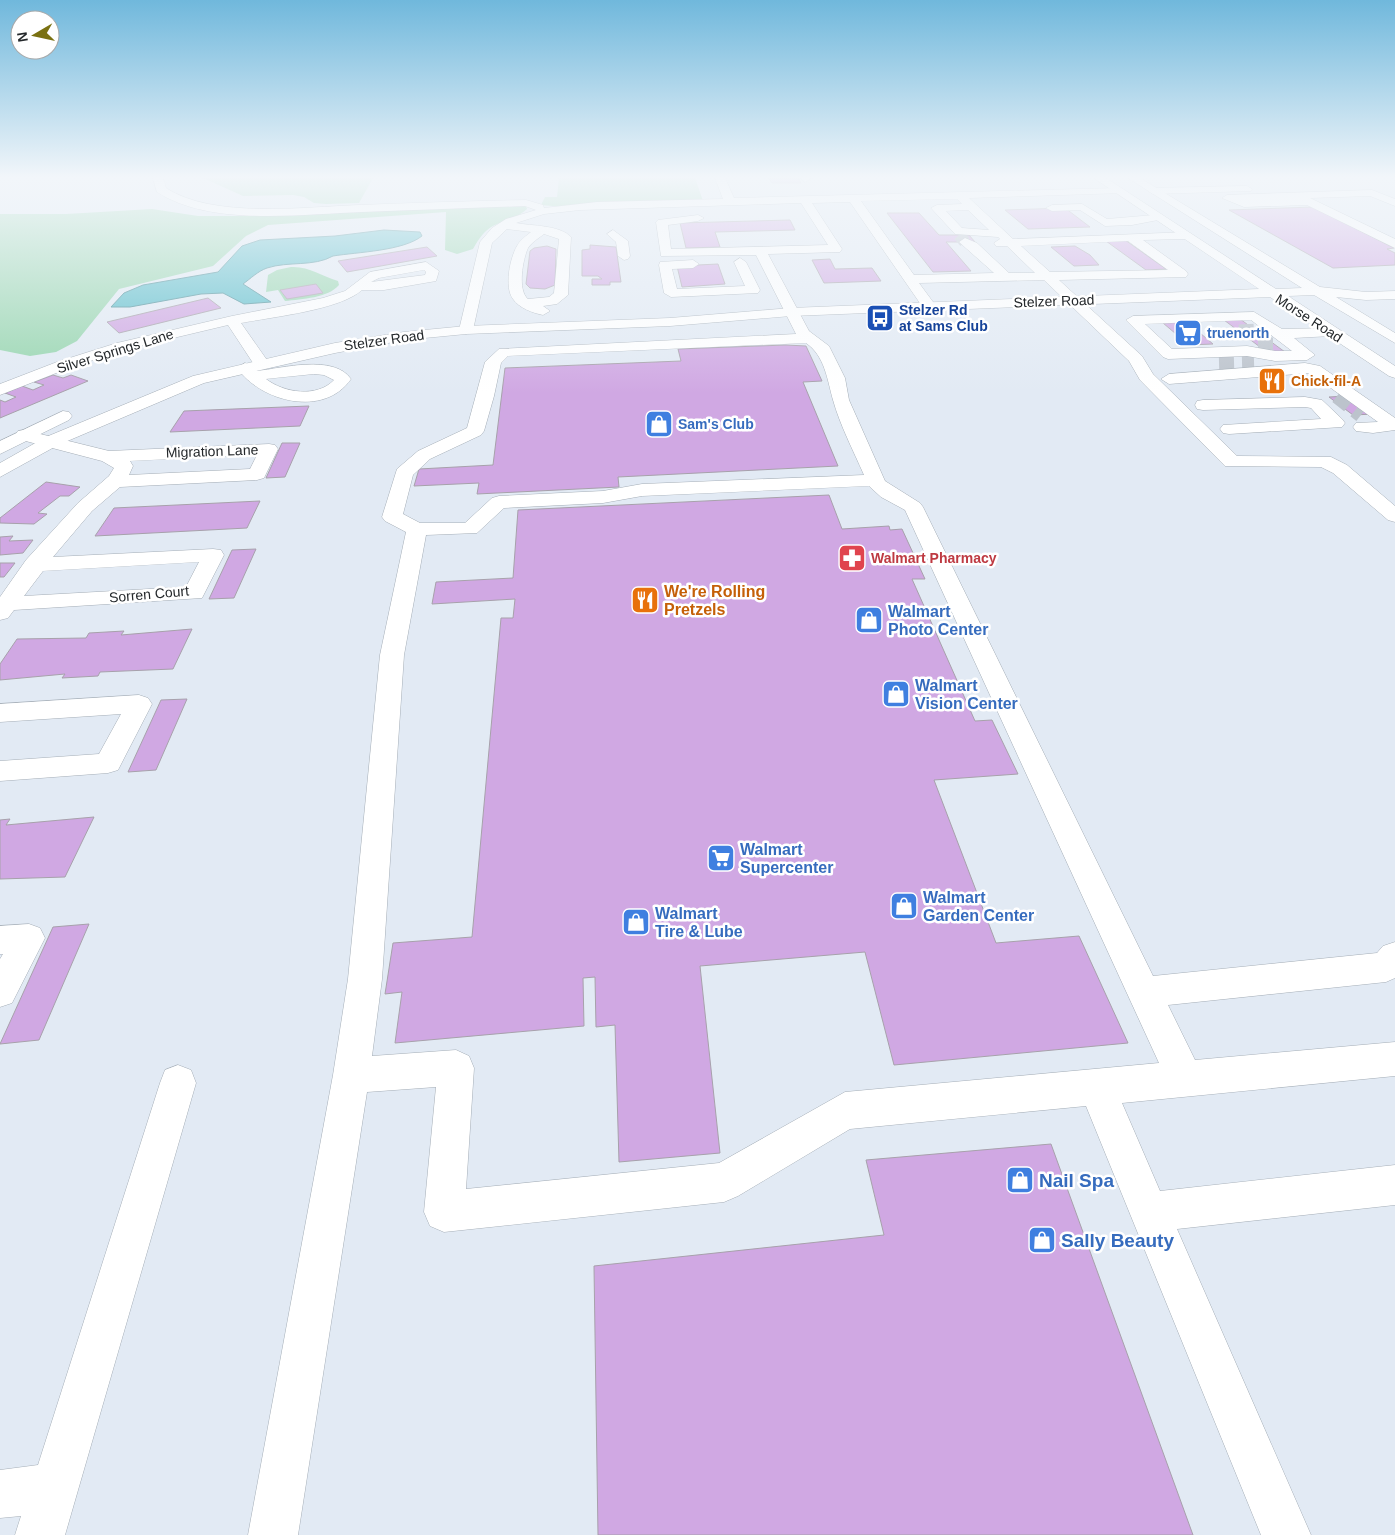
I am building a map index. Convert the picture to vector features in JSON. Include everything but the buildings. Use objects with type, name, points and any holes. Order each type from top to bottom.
[{"type":"main road","points":[[468,324],[484,250]]},
{"type":"main road","points":[[522,250],[515,288],[517,297],[539,309],[558,314]]},
{"type":"main road","points":[[528,303],[552,301],[562,295],[564,250]]},
{"type":"main road","points":[[623,250],[624,256]]},
{"type":"main road","points":[[665,250],[665,253],[753,256]]},
{"type":"main road","points":[[749,250],[807,338],[821,346],[837,378],[842,400],[876,480],[888,493],[913,507],[1184,1078]]},
{"type":"main road","points":[[753,256],[753,290],[671,293],[665,265],[753,256],[828,250]]},
{"type":"main road","points":[[889,250],[929,306]]},
{"type":"main road","points":[[976,250],[1004,276]]},
{"type":"main road","points":[[1018,250],[1136,359],[1150,380],[1232,462],[1324,461],[1340,469],[1395,516]]},
{"type":"main road","points":[[910,280],[1045,275],[1070,278],[1181,274],[1148,250]]},
{"type":"main road","name":"Morse Road","points":[[1206,250],[1395,373]]},
{"type":"main road","name":"Morse Road","points":[[1250,250],[1395,339]]},
{"type":"main road","points":[[1120,263],[1136,275],[1178,297]]},
{"type":"main road","name":"Stelzer Road","points":[[1317,291],[1345,284],[1395,282]]},
{"type":"main road","name":"Silver Springs Lane","points":[[0,390],[63,365],[122,346],[232,320],[326,302],[350,294],[361,286]]},
{"type":"main road","name":"Stelzer Road","points":[[468,324],[670,322],[791,312],[1317,291],[1366,296],[1395,295]]},
{"type":"main road","points":[[1154,298],[1182,319]]},
{"type":"main road","name":"Stelzer Road","points":[[170,374],[253,364],[468,324],[558,314],[669,310],[791,312]]},
{"type":"main road","points":[[1199,430],[1338,425],[1364,419],[1382,428],[1389,426],[1389,422],[1314,369],[1222,368],[1190,364],[1176,360],[1133,320],[1182,319],[1252,337]]},
{"type":"main road","points":[[232,320],[253,364]]},
{"type":"main road","points":[[1124,348],[1164,350],[1252,337],[1331,332]]},
{"type":"main road","points":[[807,338],[522,349],[504,352],[493,362],[486,396],[475,431],[424,455],[404,473],[392,517],[417,529],[470,529],[499,502],[603,497],[642,490],[876,480]]},
{"type":"main road","name":"Stelzer Road","points":[[0,471],[52,441],[133,405],[199,379],[253,364]]},
{"type":"main road","points":[[1150,380],[1169,379],[1222,368],[1243,376]]},
{"type":"main road","points":[[1299,374],[1318,377],[1341,396]]},
{"type":"main road","points":[[1169,379],[1179,383],[1229,429]]},
{"type":"main road","points":[[1203,405],[1305,402],[1316,404],[1335,420],[1338,425]]},
{"type":"main road","points":[[0,449],[24,434],[74,411]]},
{"type":"main road","name":"Migration Lane","points":[[24,434],[109,457],[269,449],[257,474],[117,481]]},
{"type":"main road","points":[[3,608],[34,565],[87,504],[117,481],[124,466],[109,457]]},
{"type":"main road","points":[[273,1535],[351,1075],[365,979],[392,655],[417,529]]},
{"type":"main road","name":"Sorren Court","points":[[3,608],[194,593],[213,555],[34,565]]},
{"type":"main road","points":[[0,714],[139,704],[108,763],[0,771]]},
{"type":"main road","points":[[0,940],[29,938],[0,992]]},
{"type":"main road","points":[[1144,992],[1386,967],[1395,956]]},
{"type":"main road","points":[[351,1075],[456,1068],[444,1212],[724,1182],[845,1111],[1096,1086],[1395,1060]]},
{"type":"main road","points":[[40,1535],[178,1083]]},
{"type":"main road","points":[[1096,1086],[1286,1535]]},
{"type":"main road","points":[[1149,1212],[1395,1185]]},
{"type":"main road","points":[[0,1494],[55,1487]]},
{"type":"green space","points":[[0,250],[231,250],[213,266],[119,289],[77,341],[56,352],[30,356],[0,350]]},
{"type":"green space","points":[[445,250],[471,250],[457,254]]},
{"type":"green space","points":[[291,267],[304,268],[315,272],[338,281],[339,285],[322,295],[285,301],[278,290],[266,292],[268,275],[277,270]]},
{"type":"water","points":[[239,250],[382,250],[333,256],[318,262],[275,266],[257,273],[243,284],[271,302],[244,304],[223,293],[201,294],[130,307],[111,307],[124,293],[143,285],[218,272]]},
{"type":"tunnel","points":[[1239,332],[1256,331]]},
{"type":"tunnel","points":[[1258,345],[1275,345]]},
{"type":"tunnel","points":[[1219,362],[1254,361]]},
{"type":"tunnel","points":[[1337,396],[1361,415]]},
{"type":"place","name":"Stelzer Rd at Sams Club","points":[[880,318]]},
{"type":"place","name":"truenorth","points":[[1188,333]]},
{"type":"place","name":"Chick-fil-A","points":[[1272,381]]},
{"type":"place","name":"Sam's Club","points":[[659,424]]},
{"type":"place","name":"Walmart Pharmacy","points":[[852,558]]},
{"type":"place","name":"We're Rolling Pretzels","points":[[645,600]]},
{"type":"place","name":"Walmart Photo Center","points":[[869,620]]},
{"type":"place","name":"Walmart Vision Center","points":[[896,694]]},
{"type":"place","name":"Walmart Supercenter","points":[[721,858]]},
{"type":"place","name":"Walmart Garden Center","points":[[904,906]]},
{"type":"place","name":"Walmart Tire & Lube","points":[[636,922]]},
{"type":"place","name":"Nail Spa","points":[[1020,1180]]},
{"type":"place","name":"Sally Beauty","points":[[1042,1240]]}]
